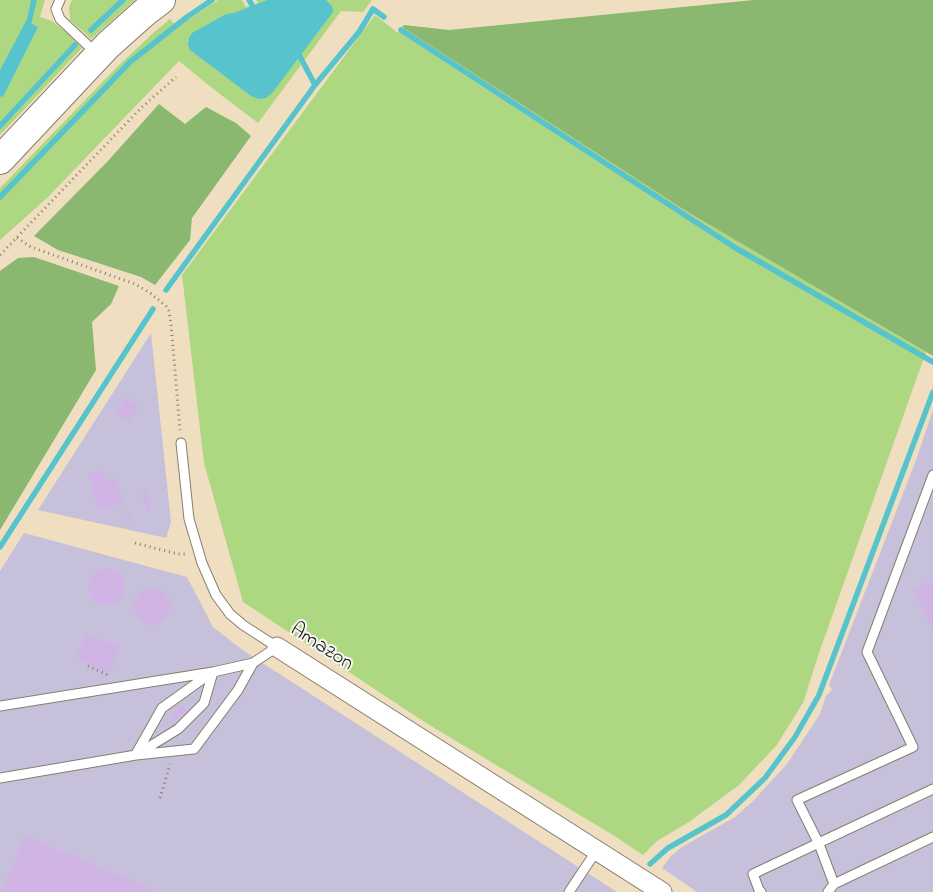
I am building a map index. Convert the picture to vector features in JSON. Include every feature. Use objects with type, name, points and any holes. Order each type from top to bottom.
[{"type":"highway","points":[[0,160],[99,57],[108,45],[161,0]]},
{"type":"street","name":"Amazon","points":[[277,647],[662,892]]},
{"type":"lane","points":[[60,0],[56,9],[60,19],[99,57]]},
{"type":"lane","name":"Amazon","points":[[182,443],[189,520],[199,553],[216,595],[230,614],[243,625],[277,647]]},
{"type":"lane","points":[[834,884],[797,800],[913,747],[867,652],[933,475]]},
{"type":"lane","points":[[0,706],[213,672],[253,663],[277,647]]},
{"type":"lane","points":[[0,778],[136,755],[194,749],[238,690],[253,663]]},
{"type":"lane","points":[[136,755],[162,708],[213,672]]},
{"type":"lane","points":[[136,755],[178,728],[204,703],[213,672]]},
{"type":"lane","points":[[761,892],[753,874],[933,789]]},
{"type":"lane","points":[[828,892],[834,884],[933,838]]},
{"type":"lane","points":[[569,892],[597,850]]},
{"type":"path","points":[[0,255],[142,107],[176,77]]},
{"type":"path","points":[[17,238],[31,247],[135,284],[150,292],[162,302],[169,311],[171,324],[182,443]]},
{"type":"path","points":[[135,542],[178,554],[199,553]]},
{"type":"path","points":[[160,798],[170,764],[167,751]]},
{"type":"shaded area","points":[[151,333],[171,522],[166,538],[38,510]]},
{"type":"shaded area","points":[[933,410],[933,892],[697,892],[662,868],[671,856],[682,847],[735,817],[753,801],[787,764],[820,714],[826,696],[832,690],[829,685],[916,460]]},
{"type":"shaded area","points":[[24,533],[187,577],[213,627],[244,651],[617,892],[0,892],[0,571]]},
{"type":"green space","points":[[0,0],[45,0],[40,17],[52,21],[82,48],[0,135]]},
{"type":"green space","points":[[72,0],[135,0],[91,39],[70,20],[69,7]]},
{"type":"green space","points":[[218,0],[242,0],[246,7],[258,3],[256,0],[372,0],[363,12],[341,11],[258,123],[179,61],[47,198],[0,240],[0,188],[116,68],[152,34],[170,19],[177,27]]},
{"type":"green space","points":[[754,0],[933,0],[933,356],[686,211],[402,27],[404,25],[449,30]]},
{"type":"green space","points":[[375,15],[398,33],[402,27],[686,211],[926,352],[803,703],[776,746],[739,785],[689,822],[657,841],[643,855],[426,723],[243,602],[204,463],[182,275]]},
{"type":"green space","points":[[159,104],[185,124],[206,107],[236,123],[251,136],[192,218],[190,240],[155,285],[141,277],[58,250],[34,236],[107,162]]},
{"type":"green space","points":[[34,257],[119,286],[111,304],[92,322],[96,370],[0,530],[0,271],[18,258]]},
{"type":"water","points":[[267,0],[326,0],[332,6],[333,12],[273,92],[266,98],[259,99],[251,96],[190,50],[188,45],[192,33],[226,14],[234,13]]},
{"type":"water","points":[[26,21],[38,27],[3,97],[0,96],[0,70]]},
{"type":"building","points":[[126,398],[139,407],[129,422],[116,413]]},
{"type":"building","points":[[103,470],[107,482],[116,479],[124,503],[99,511],[88,475]]},
{"type":"building","points":[[147,491],[152,510],[147,512],[141,493]]},
{"type":"building","points":[[127,514],[132,516],[130,523],[125,521]]},
{"type":"building","points":[[107,569],[114,570],[120,574],[124,580],[124,594],[120,600],[114,604],[107,605],[100,604],[94,600],[90,594],[89,587],[90,580],[94,574],[100,570]]},
{"type":"building","points":[[933,580],[933,632],[913,590]]},
{"type":"building","points":[[152,589],[165,594],[170,607],[165,620],[152,625],[139,620],[134,607],[139,594]]},
{"type":"building","points":[[87,633],[120,647],[108,673],[76,658]]},
{"type":"building","points":[[183,705],[187,710],[175,721],[171,716]]},
{"type":"building","points":[[25,836],[37,841],[158,892],[1,892]]},
{"type":"waterway","points":[[29,22],[34,0]]},
{"type":"waterway","points":[[91,30],[123,0]]},
{"type":"waterway","points":[[0,197],[130,62],[187,17],[212,0]]},
{"type":"waterway","points":[[249,0],[255,10]]},
{"type":"waterway","points":[[166,290],[315,85],[359,32],[373,9],[384,17]]},
{"type":"waterway","points":[[401,30],[734,247],[933,362]]},
{"type":"waterway","points":[[0,126],[75,45]]},
{"type":"waterway","points":[[297,51],[315,85]]},
{"type":"waterway","points":[[0,547],[153,309]]},
{"type":"waterway","points":[[650,864],[668,848],[726,815],[765,778],[795,737],[819,695],[933,392]]}]
